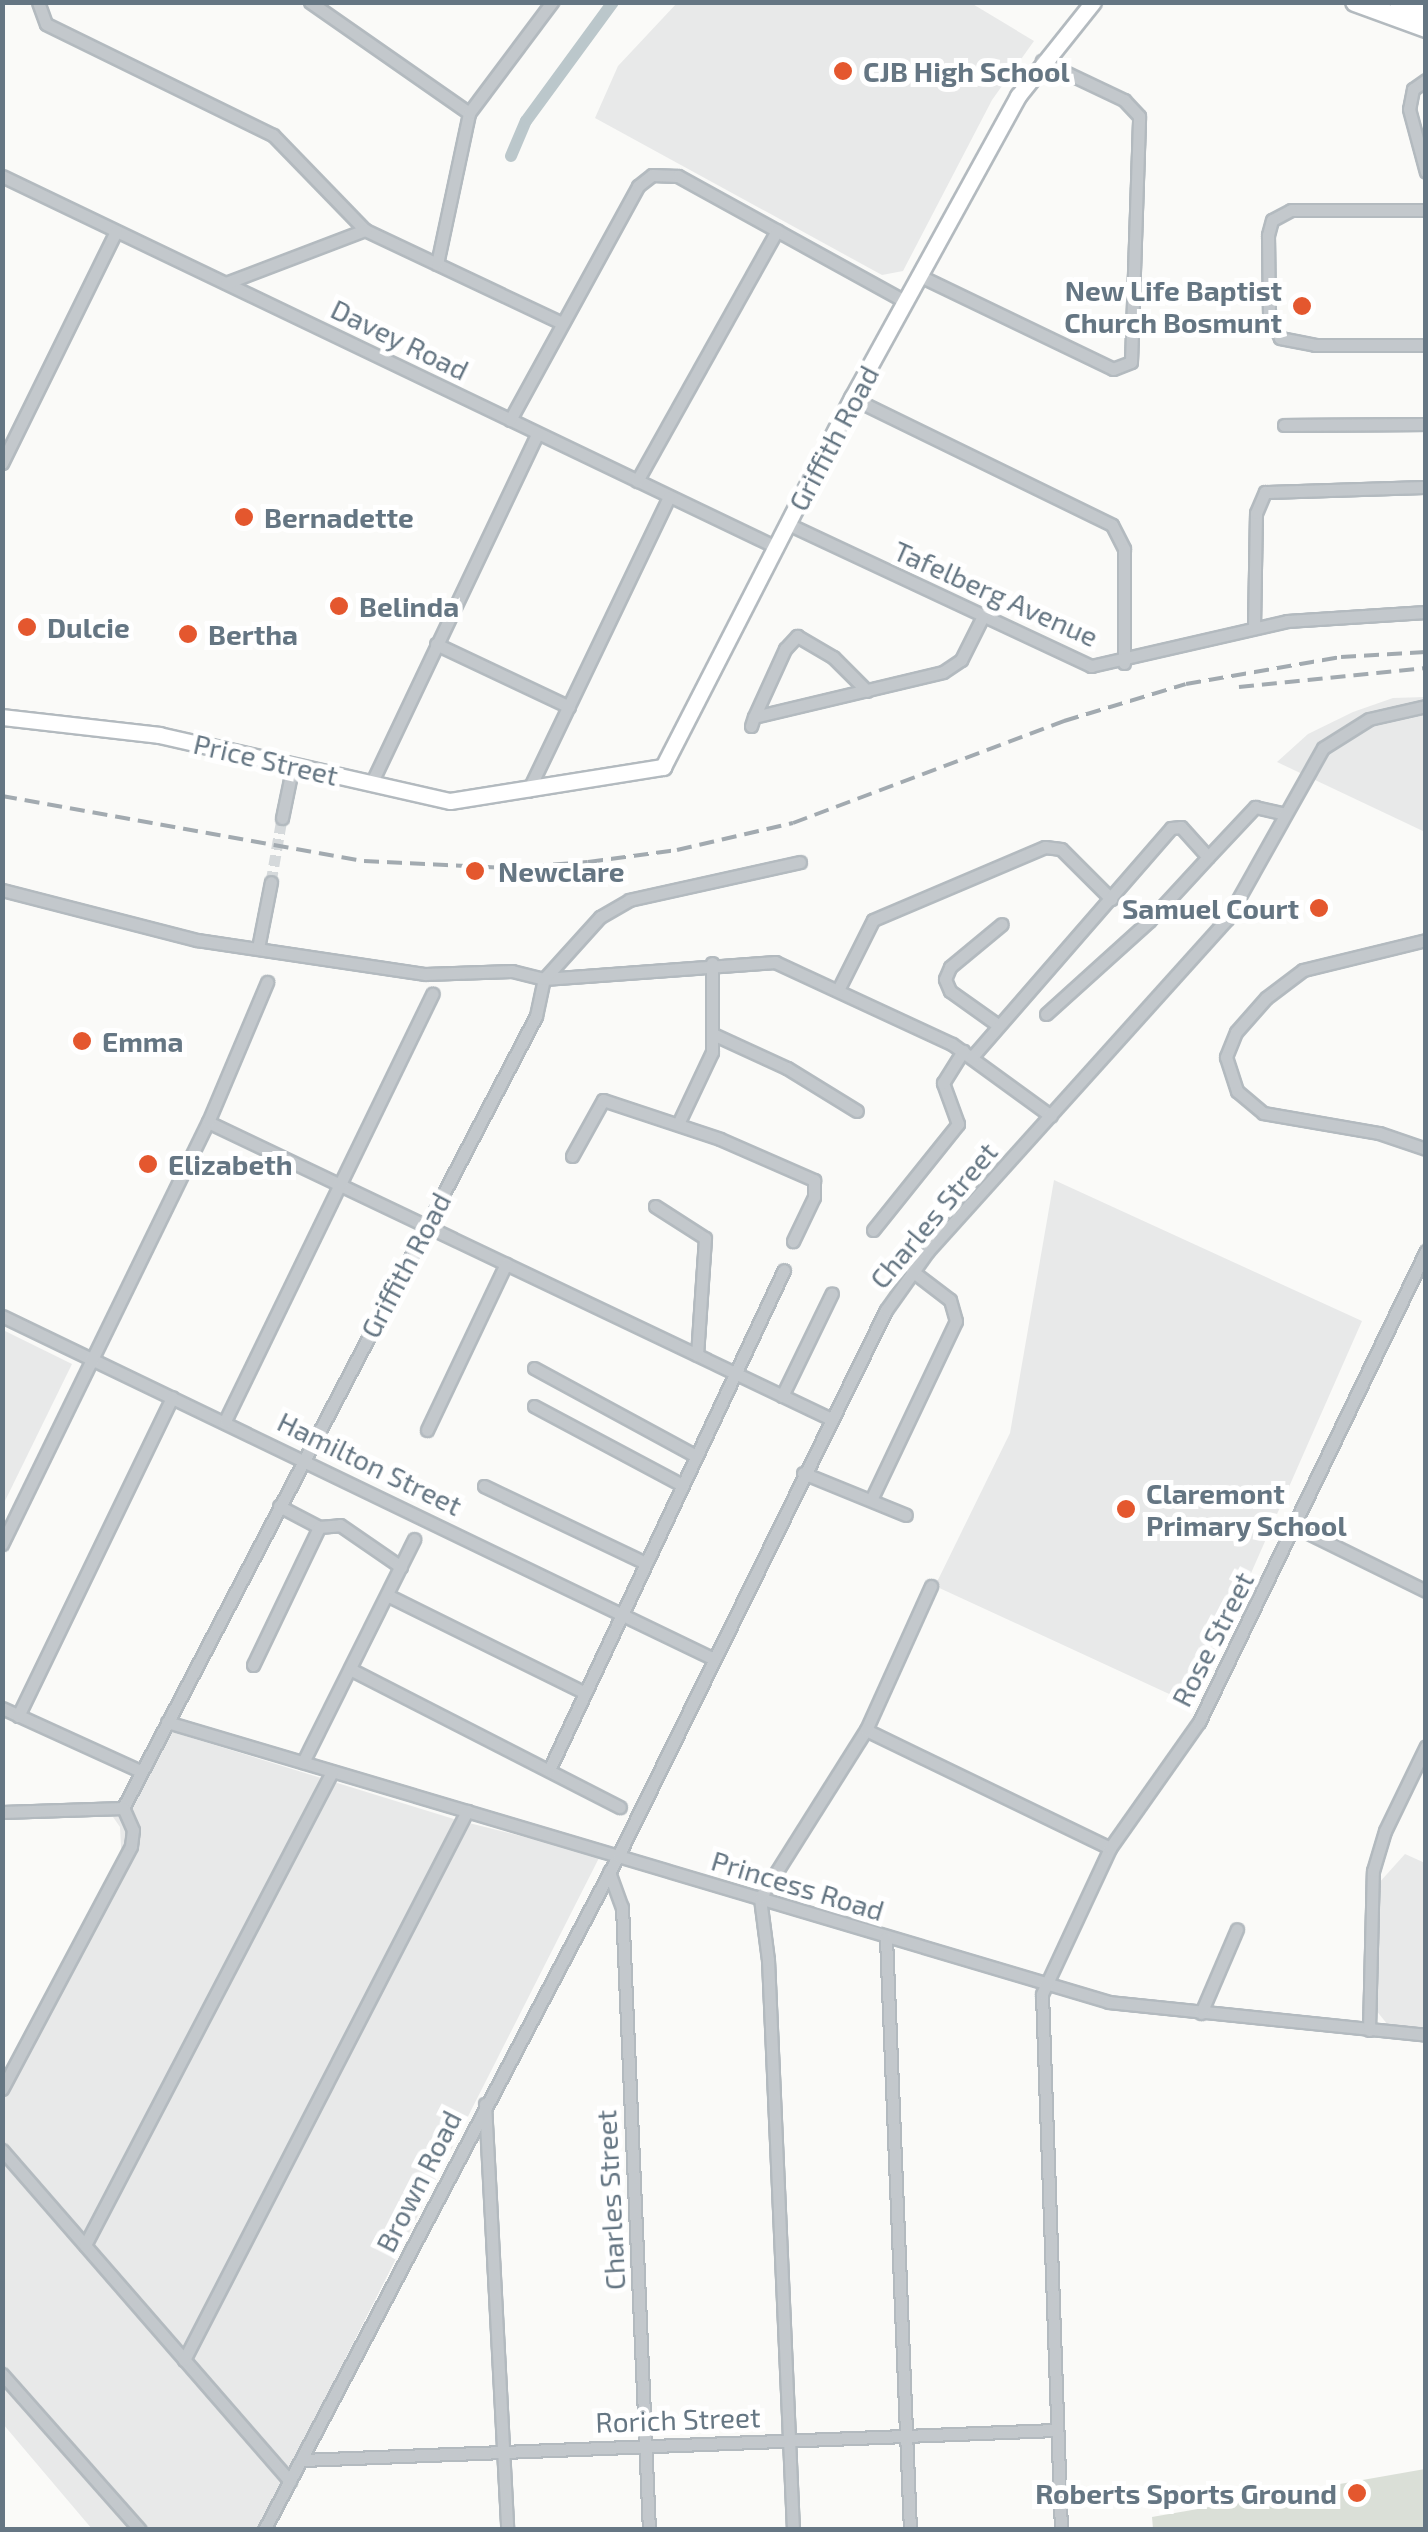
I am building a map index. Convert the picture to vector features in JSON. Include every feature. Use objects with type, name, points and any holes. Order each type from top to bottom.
[{"type":"main road","points":[[1354,2],[1426,28]]},
{"type":"main road","points":[[1399,2],[1426,11]]},
{"type":"street","points":[[38,2],[41,19],[54,28],[273,136],[366,230],[560,322]]},
{"type":"street","points":[[310,2],[469,113]]},
{"type":"street","points":[[437,264],[469,113],[552,2]]},
{"type":"street","name":"Griffith Road","points":[[528,791],[646,774],[670,761],[904,301],[1042,60],[1093,2]]},
{"type":"street","points":[[920,276],[1113,369],[1131,362],[1139,116],[1124,100],[1042,60]]},
{"type":"street","points":[[1426,80],[1413,89],[1408,109],[1426,172]]},
{"type":"street","points":[[510,420],[560,322],[638,186],[652,175],[678,176],[904,301]]},
{"type":"street","name":"Davey Road","points":[[2,176],[776,547]]},
{"type":"street","points":[[1426,210],[1291,210],[1272,220],[1268,235],[1269,312],[1280,338],[1315,345],[1426,346]]},
{"type":"street","points":[[226,283],[366,230]]},
{"type":"street","points":[[637,481],[776,230]]},
{"type":"street","points":[[2,463],[8,438],[116,232]]},
{"type":"street","points":[[852,398],[1112,524],[1124,550],[1124,663]]},
{"type":"street","points":[[1284,425],[1426,424]]},
{"type":"street","points":[[370,784],[537,434]]},
{"type":"street","points":[[1254,627],[1256,513],[1265,492],[1426,487]]},
{"type":"street","points":[[528,791],[670,498]]},
{"type":"street","name":"Tafelberg Avenue","points":[[788,524],[1079,662],[1124,663],[1254,627],[1426,612]]},
{"type":"street","points":[[866,690],[833,656],[798,636],[785,649],[753,721],[954,666],[982,618]]},
{"type":"street","points":[[436,644],[569,707]]},
{"type":"street","name":"Charles Street","points":[[618,1856],[830,1418],[912,1270],[1227,919],[1311,764],[1344,730],[1426,706]]},
{"type":"street","name":"Price Street","points":[[2,717],[159,735],[450,801],[528,791]]},
{"type":"street","points":[[282,818],[292,765]]},
{"type":"street","points":[[1046,1014],[1149,922],[1255,807],[1285,814]]},
{"type":"street","points":[[874,1230],[958,1124],[943,1084],[995,1023],[1050,972],[1174,826],[1208,857]]},
{"type":"street","points":[[838,990],[873,920],[1045,847],[1061,849],[1111,899]]},
{"type":"street","name":"Griffith Road","points":[[123,1808],[536,1016],[544,979],[600,917],[628,900],[800,862]]},
{"type":"street","points":[[258,948],[270,882]]},
{"type":"street","points":[[2,890],[181,937],[425,974],[512,971],[544,979],[712,962],[774,962],[968,1054],[1051,1116]]},
{"type":"street","points":[[995,1023],[950,991],[945,980],[950,967],[1002,924]]},
{"type":"street","points":[[1426,940],[1303,970],[1266,998],[1236,1032],[1226,1058],[1237,1091],[1262,1113],[1426,1149]]},
{"type":"street","points":[[678,1124],[715,1035],[712,962]]},
{"type":"street","points":[[2,1544],[208,1122],[267,982]]},
{"type":"street","points":[[225,1421],[432,994]]},
{"type":"street","points":[[715,1035],[787,1068],[857,1111]]},
{"type":"street","points":[[572,1156],[604,1100],[678,1124],[814,1180],[814,1197],[794,1240]]},
{"type":"street","points":[[208,1122],[830,1418]]},
{"type":"street","points":[[655,1206],[705,1238],[697,1355]]},
{"type":"street","name":"Rose Street","points":[[1061,2530],[1039,2011],[1110,1848],[1199,1722],[1426,1251]]},
{"type":"street","points":[[427,1430],[506,1264]]},
{"type":"street","points":[[549,1770],[619,1612],[784,1270]]},
{"type":"street","points":[[871,1500],[956,1321],[950,1300],[912,1270]]},
{"type":"street","points":[[782,1396],[832,1293]]},
{"type":"street","name":"Hamilton Street","points":[[2,1316],[714,1658]]},
{"type":"street","points":[[534,1368],[694,1456]]},
{"type":"street","points":[[18,1716],[172,1397]]},
{"type":"street","points":[[534,1406],[680,1484]]},
{"type":"street","points":[[803,1473],[906,1515]]},
{"type":"street","points":[[484,1486],[643,1562]]},
{"type":"street","points":[[278,1506],[319,1527],[340,1526],[401,1567]]},
{"type":"street","points":[[1294,1526],[1426,1591]]},
{"type":"street","points":[[253,1665],[319,1527]]},
{"type":"street","points":[[303,1762],[414,1539]]},
{"type":"street","points":[[792,2530],[768,1960],[760,1898],[866,1730],[931,1586]]},
{"type":"street","points":[[387,1595],[585,1693]]},
{"type":"street","points":[[350,1669],[620,1807]]},
{"type":"street","points":[[2,1708],[140,1771]]},
{"type":"street","name":"Princess Road","points":[[167,1722],[886,1938],[1124,2005],[1426,2036]]},
{"type":"street","points":[[866,1730],[1110,1848]]},
{"type":"street","points":[[1369,2030],[1374,1871],[1384,1831],[1426,1746]]},
{"type":"street","points":[[85,2245],[332,1772]]},
{"type":"street","points":[[2,1812],[123,1808],[133,1830],[131,1846],[2,2089]]},
{"type":"street","points":[[184,2360],[467,1812]]},
{"type":"street","name":"Brown Road","points":[[264,2530],[618,1856]]},
{"type":"street","name":"Charles Street","points":[[608,1872],[622,1907],[650,2530]]},
{"type":"street","points":[[1201,2013],[1237,1929]]},
{"type":"street","points":[[886,1938],[910,2530]]},
{"type":"street","points":[[485,2104],[507,2530]]},
{"type":"street","points":[[2,2150],[290,2481]]},
{"type":"street","points":[[2,2374],[140,2530]]},
{"type":"street","name":"Rorich Street","points":[[302,2460],[1056,2430]]},
{"type":"shaded area","points":[[677,3],[971,3],[1034,41],[992,100],[903,271],[882,275],[595,118],[618,66]]},
{"type":"shaded area","points":[[1425,697],[1425,832],[1277,762],[1308,734],[1353,712],[1393,698]]},
{"type":"shaded area","name":"Claremont Primary School","points":[[1054,1180],[1362,1321],[1193,1705],[935,1586],[1010,1433]]},
{"type":"shaded area","points":[[3,1330],[72,1364],[3,1505]]},
{"type":"shaded area","points":[[166,1730],[457,1820],[600,1856],[259,2529],[92,2529],[3,2424],[3,2079],[122,1865],[120,1827],[113,1817]]},
{"type":"shaded area","points":[[1405,1854],[1425,1863],[1425,2028],[1388,2025],[1375,2009],[1378,1884]]},
{"type":"shaded area","name":"Roberts Sports Ground","points":[[1425,2469],[1425,2529],[1153,2529],[1152,2517]]},
{"type":"waterway","points":[[511,156],[526,121],[613,2]]},
{"type":"tunnel","points":[[271,882],[282,818]]},
{"type":"railway","points":[[2,796],[364,861],[507,868],[588,862],[677,850],[793,823],[1064,721],[1186,684],[1341,657],[1426,652]]},
{"type":"railway","points":[[1239,687],[1426,668]]},
{"type":"place","name":"CJB High School","points":[[843,71]]},
{"type":"place","name":"New Life Baptist Church Bosmunt","points":[[1302,306]]},
{"type":"place","name":"Bernadette","points":[[244,517]]},
{"type":"place","name":"Belinda","points":[[339,606]]},
{"type":"place","name":"Dulcie","points":[[27,627]]},
{"type":"place","name":"Bertha","points":[[188,634]]},
{"type":"place","name":"Newclare","points":[[475,871]]},
{"type":"place","name":"Samuel Court","points":[[1319,908]]},
{"type":"place","name":"Emma","points":[[82,1041]]},
{"type":"place","name":"Elizabeth","points":[[148,1164]]},
{"type":"place","name":"Claremont Primary School","points":[[1126,1509]]},
{"type":"place","name":"Roberts Sports Ground","points":[[1357,2493]]}]
